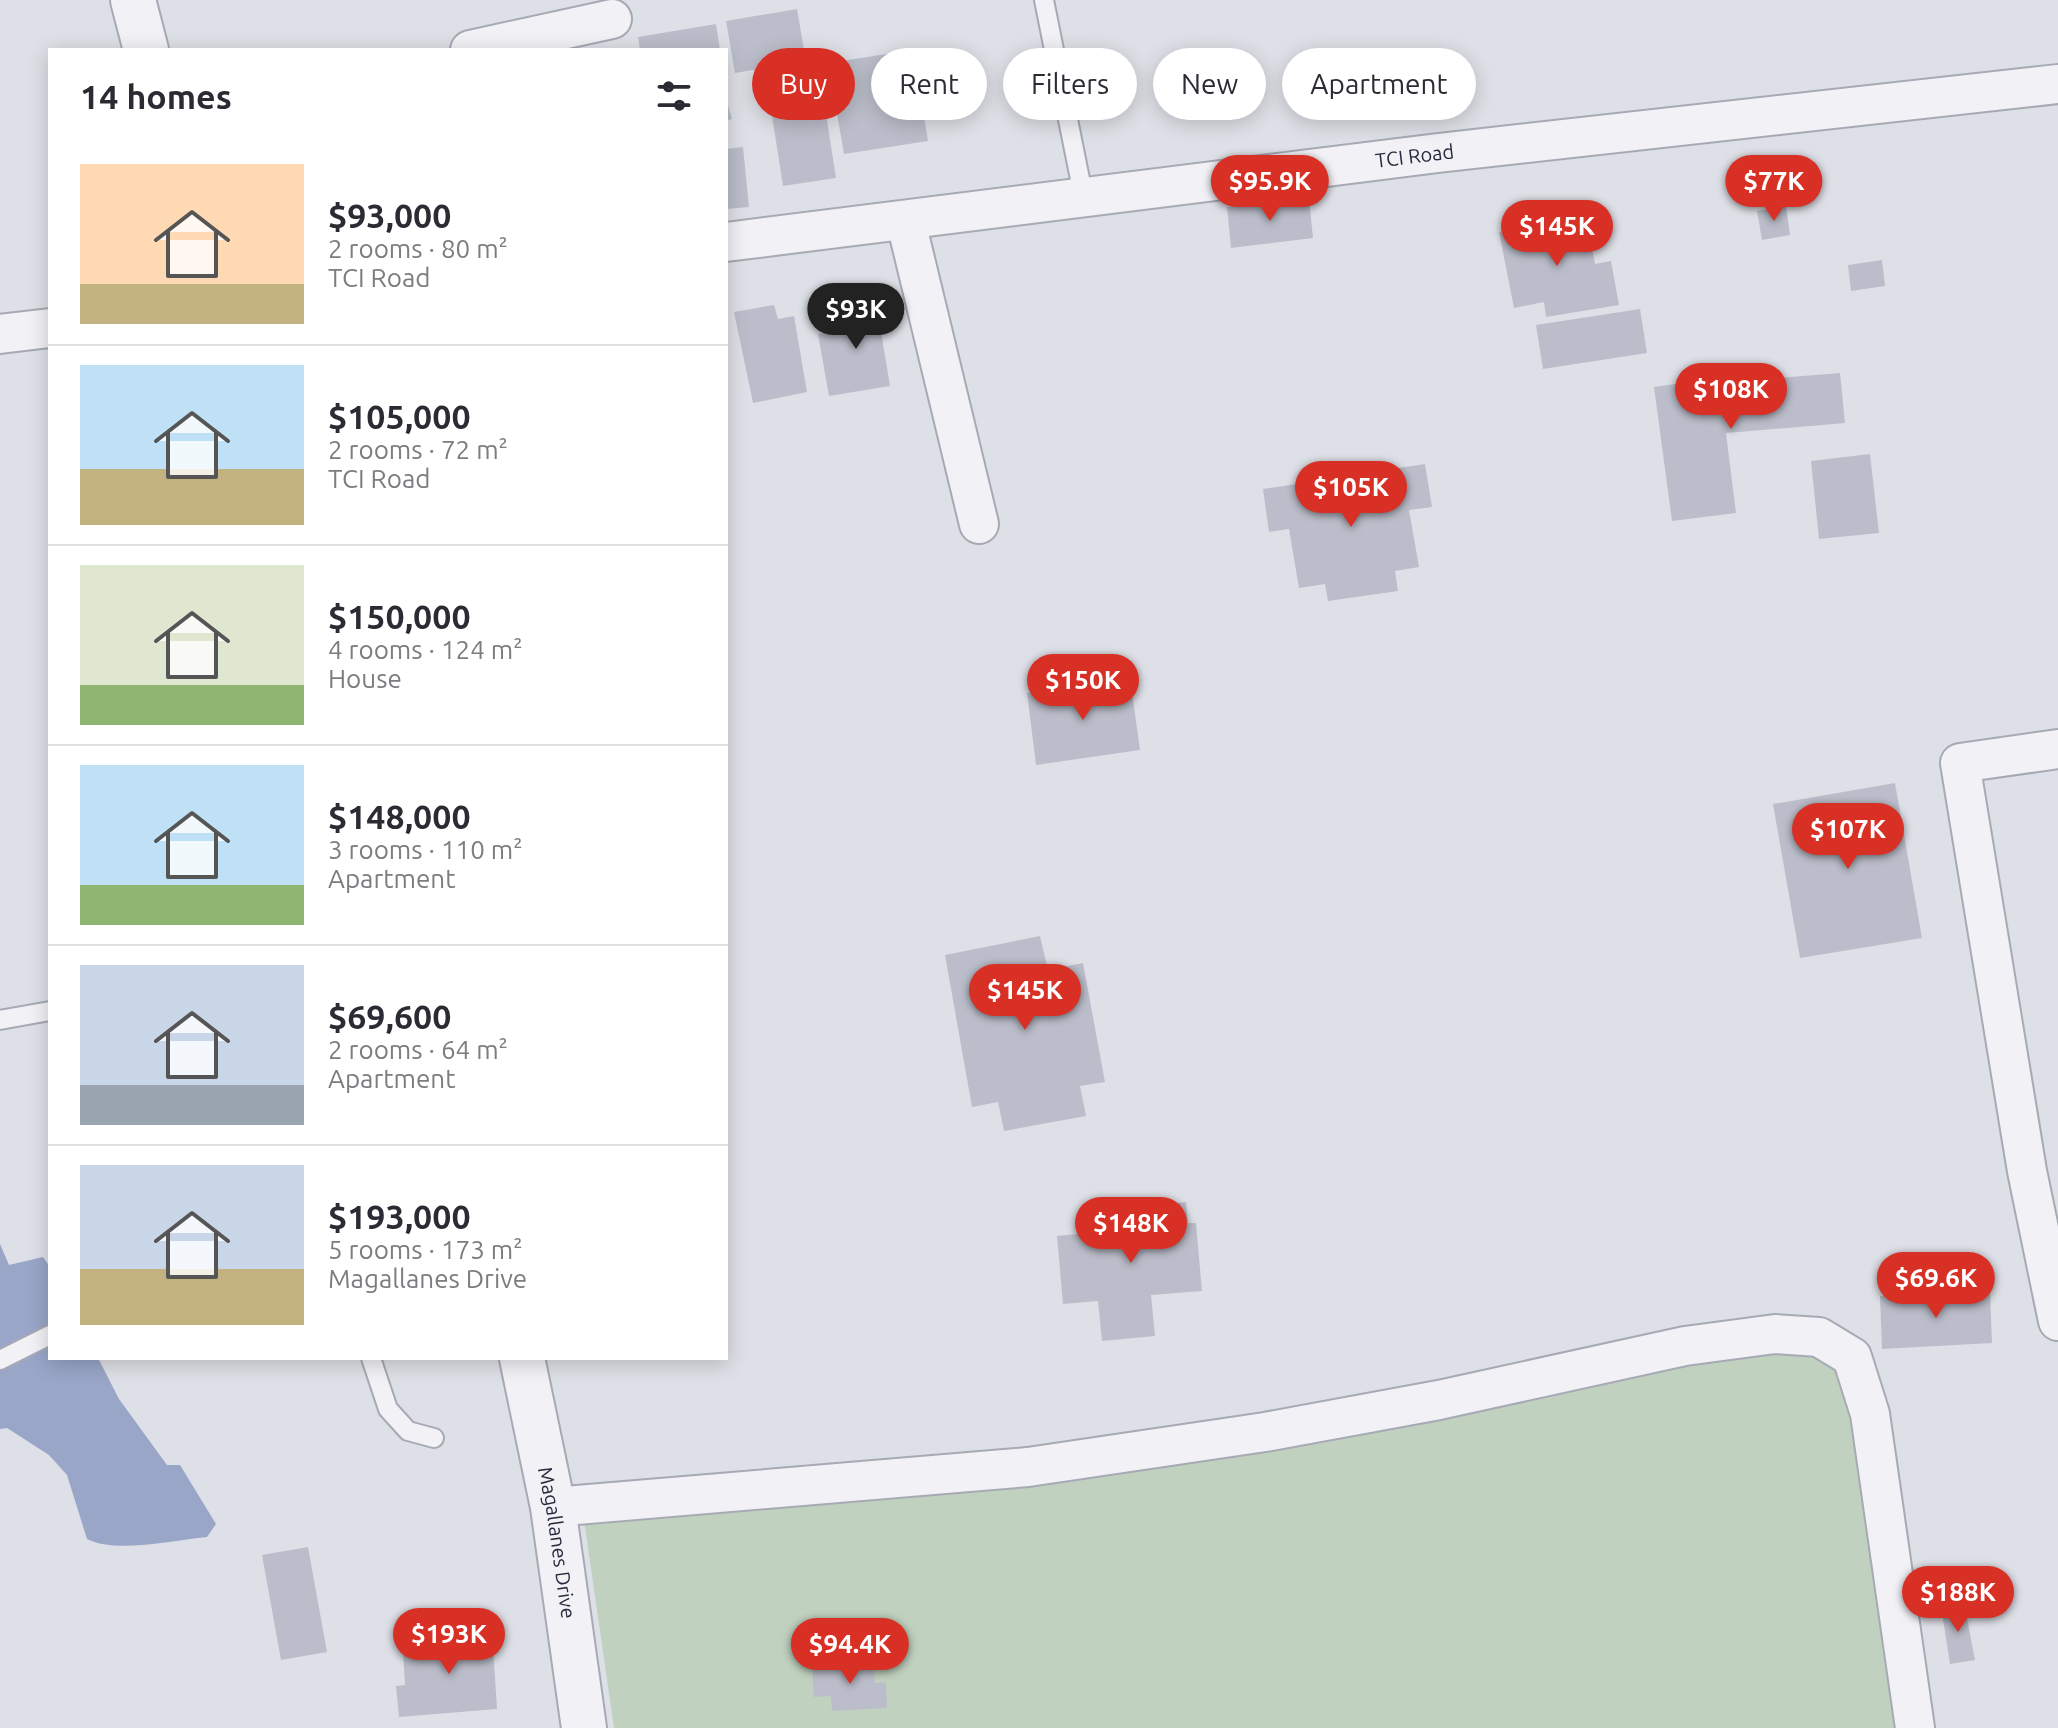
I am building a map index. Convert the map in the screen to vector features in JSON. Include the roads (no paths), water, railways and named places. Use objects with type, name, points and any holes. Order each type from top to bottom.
[{"type":"street","points":[[133,0],[145,48]]},
{"type":"street","points":[[481,48],[613,23]]},
{"type":"street","name":"TCI Road","points":[[728,242],[906,222],[1438,153],[2058,84]]},
{"type":"street","points":[[906,222],[979,524]]},
{"type":"street","points":[[0,334],[48,328]]},
{"type":"street","points":[[2058,749],[1960,763],[2027,1171],[2058,1321]]},
{"type":"street","points":[[553,1507],[1028,1467],[1265,1432],[1439,1400],[1685,1346],[1775,1334],[1819,1337],[1852,1357],[1870,1414],[1915,1728]]},
{"type":"street","name":"Magallanes Drive","points":[[522,1360],[553,1507],[584,1728]]},
{"type":"lane","points":[[1044,0],[1084,199]]},
{"type":"lane","points":[[0,1020],[48,1011]]},
{"type":"lane","points":[[0,1360],[48,1336]]},
{"type":"lane","points":[[372,1360],[388,1409],[408,1431],[434,1438]]},
{"type":"water","points":[[0,1244],[9,1265],[43,1257],[48,1264],[48,1360],[99,1360],[119,1399],[167,1465],[180,1465],[216,1524],[207,1537],[162,1543],[129,1546],[87,1539],[67,1475],[49,1455],[7,1428],[0,1429]]}]
